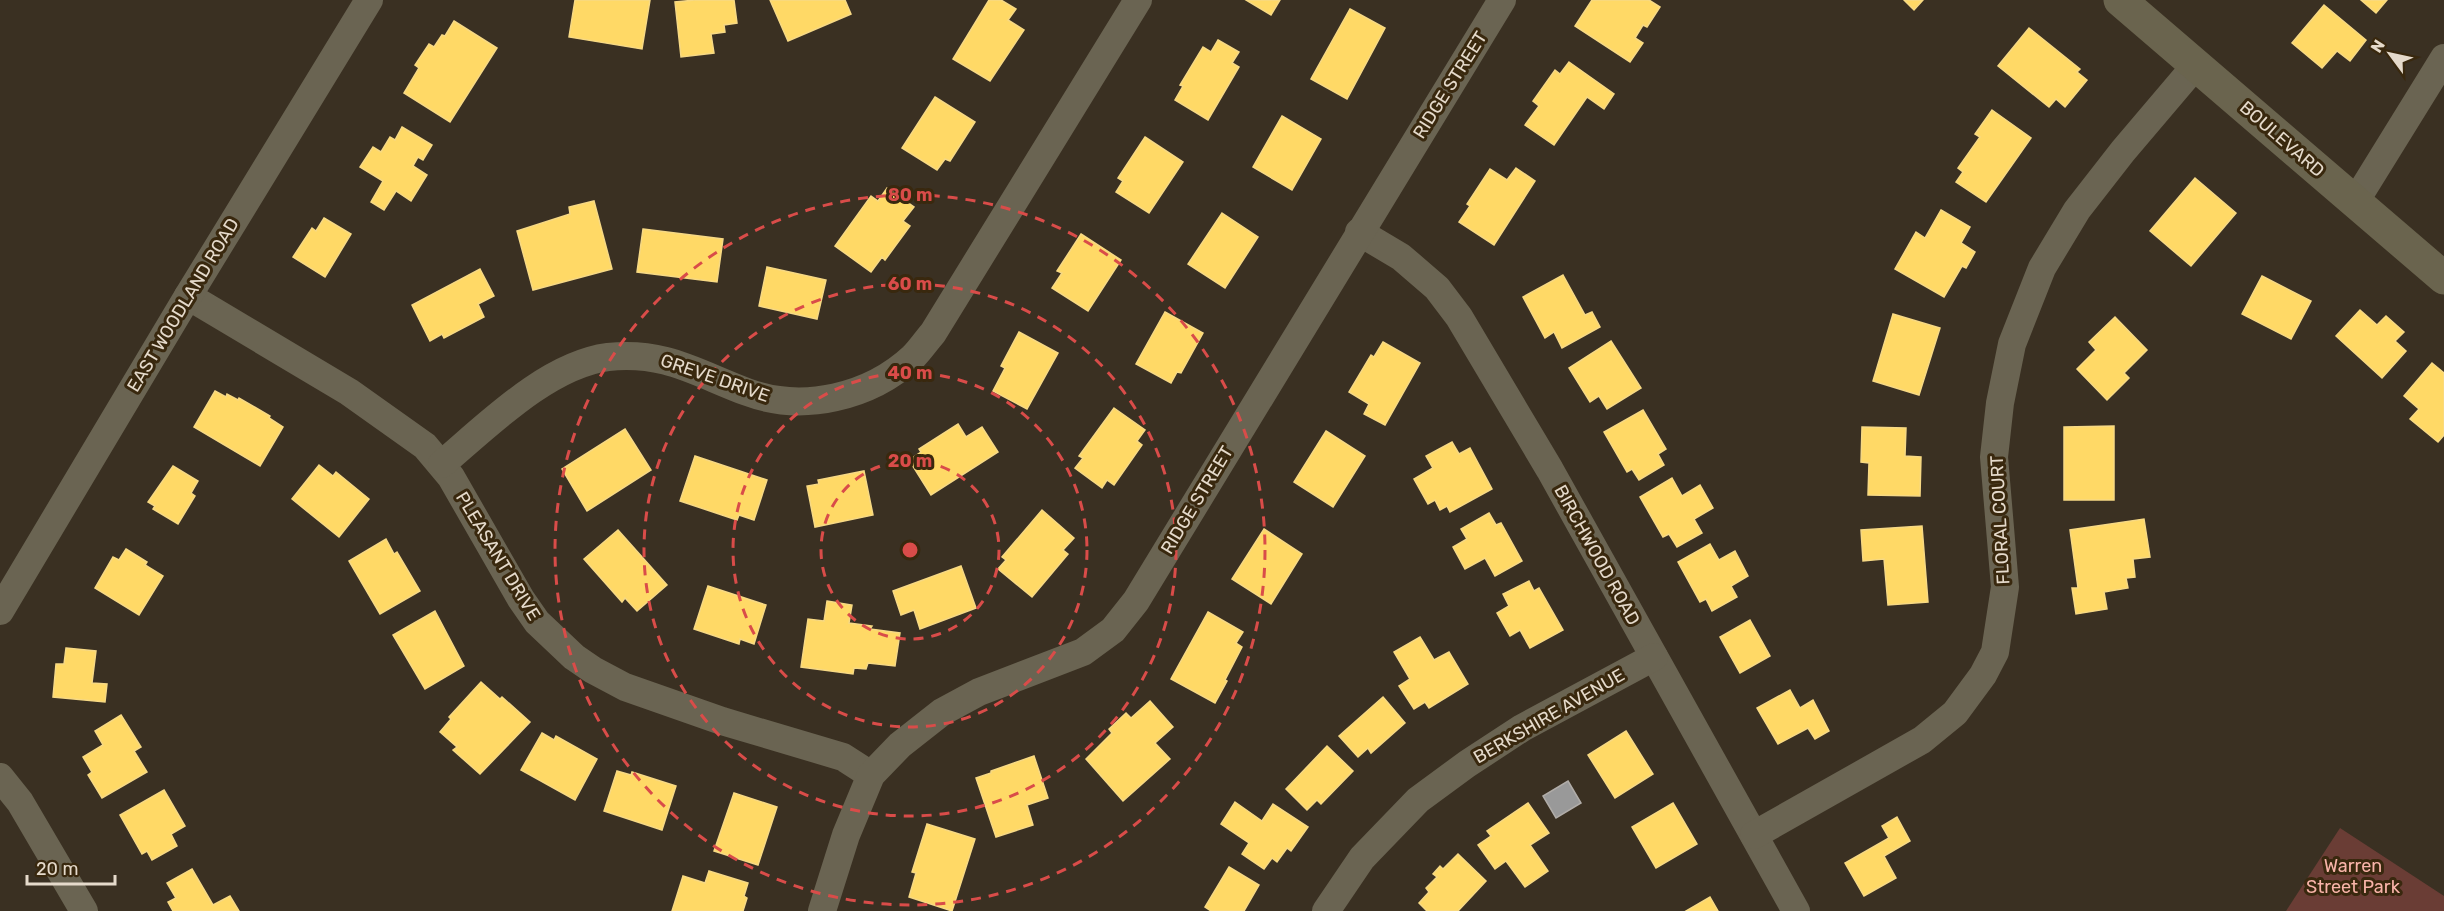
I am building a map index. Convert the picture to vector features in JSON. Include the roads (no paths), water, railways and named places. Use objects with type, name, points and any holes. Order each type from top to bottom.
[{"type":"street","name":"EAST WOODLAND ROAD","points":[[0,611],[188,296],[369,0]]},
{"type":"street","name":"GREVE DRIVE","points":[[442,464],[522,398],[556,376],[587,362],[608,357],[649,356],[668,360],[749,393],[791,401],[826,400],[858,391],[890,375],[914,356],[933,333],[1138,0]]},
{"type":"street","name":"RIDGE STREET","points":[[822,911],[846,835],[871,775],[900,745],[942,712],[979,692],[1083,652],[1113,630],[1136,601],[1502,0]]},
{"type":"street","name":"BOULEVARD","points":[[2120,0],[2444,278]]},
{"type":"street","points":[[2355,202],[2444,58]]},
{"type":"street","name":"FLORAL COURT","points":[[1754,835],[1922,740],[1955,713],[1983,675],[1995,652],[2005,587],[1994,457],[2000,403],[2012,344],[2043,268],[2077,210],[2122,151],[2196,65]]},
{"type":"street","name":"BIRCHWOOD ROAD","points":[[1359,232],[1401,257],[1437,288],[1459,317],[1550,470],[1796,911]]},
{"type":"street","name":"PLEASANT DRIVE","points":[[188,296],[349,392],[425,446],[442,464],[521,599],[537,622],[574,657],[624,687],[722,721],[843,757],[871,775]]},
{"type":"street","name":"BERKSHIRE AVENUE","points":[[1326,911],[1362,858],[1418,800],[1522,728],[1654,657]]},
{"type":"street","points":[[0,777],[20,802],[84,911]]},
{"type":"park label","name":"Warren Street Park","points":[[2353,876]]}]
